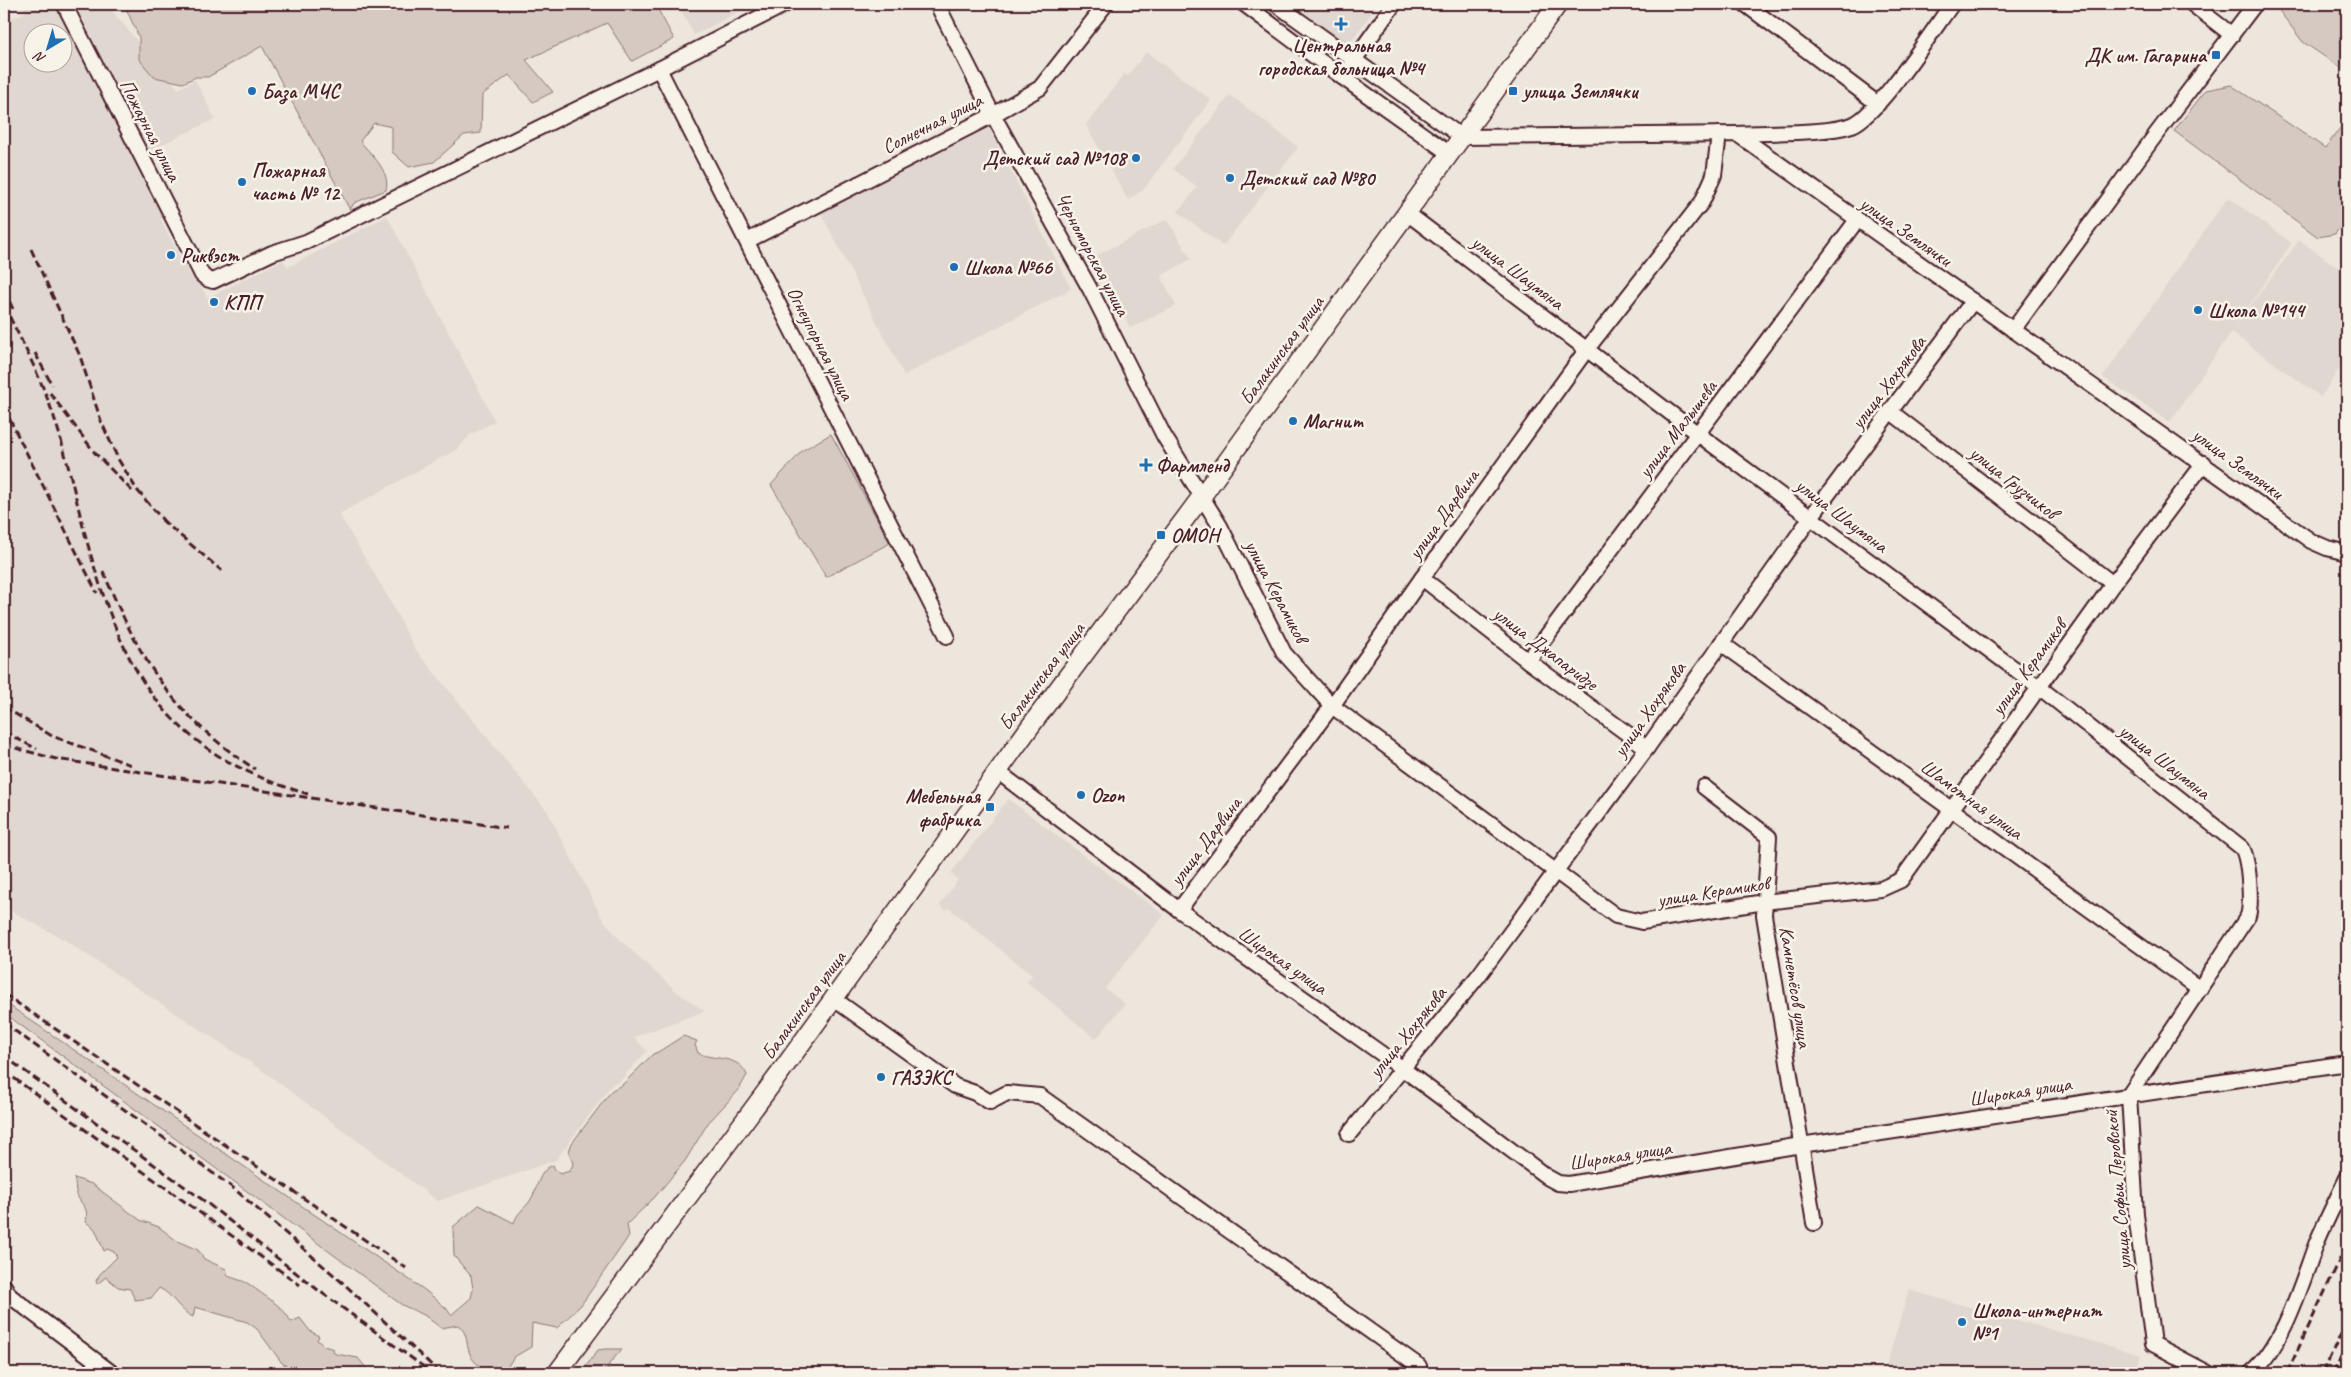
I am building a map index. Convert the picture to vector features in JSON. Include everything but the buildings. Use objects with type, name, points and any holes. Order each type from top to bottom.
[{"type":"main road","name":"Балакинская улица","points":[[557,1373],[834,999],[997,771],[1202,496],[1558,4]]},
{"type":"street","name":"Пожарная улица","points":[[64,4],[202,275],[207,279],[216,280],[272,253],[306,242],[659,69]]},
{"type":"street","points":[[659,69],[786,4]]},
{"type":"street","name":"Черноморская улица","points":[[937,4],[993,114],[1090,289],[1164,436],[1202,496]]},
{"type":"street","name":"Солнечная улица","points":[[747,241],[1040,88],[1106,4]]},
{"type":"street","points":[[1244,4],[1342,78],[1450,154]]},
{"type":"street","points":[[1276,4],[1462,137],[1737,134],[1844,127],[1862,120],[1878,104],[1952,4]]},
{"type":"street","points":[[1342,78],[1394,4]]},
{"type":"street","points":[[1745,4],[1878,104]]},
{"type":"street","points":[[2192,4],[2232,34]]},
{"type":"street","points":[[2013,330],[2254,4]]},
{"type":"street","name":"Огнеупорная улица","points":[[659,69],[947,636]]},
{"type":"street","name":"улица Дарвина","points":[[1179,910],[1332,706],[1587,349],[1702,202],[1714,175],[1720,134]]},
{"type":"street","name":"улица Землячки","points":[[1737,134],[2311,540],[2327,548],[2347,553]]},
{"type":"street","name":"улица Шаумяна","points":[[1407,214],[1698,434],[2039,687],[2239,844],[2247,856]]},
{"type":"street","name":"улица Малышева","points":[[1528,661],[1857,220]]},
{"type":"street","name":"улица Хохрякова","points":[[1349,1134],[1479,975],[1647,748],[1811,517],[1973,301]]},
{"type":"street","name":"улица Грузчиков","points":[[1891,412],[2112,584]]},
{"type":"street","name":"улица Керамиков","points":[[1202,496],[1220,526],[1284,653],[1332,706],[1616,916],[1642,922],[1764,902],[1881,889],[1901,880],[2112,584],[2204,463]]},
{"type":"street","name":"улица Джапаридзе","points":[[1422,578],[1528,661],[1647,748]]},
{"type":"street","name":"Шамотная улица","points":[[1721,642],[2200,989]]},
{"type":"street","name":"Широкая улица","points":[[997,771],[1179,910],[1403,1069],[1547,1177],[1558,1183],[1569,1184],[1801,1145],[2347,1063]]},
{"type":"street","name":"Камнетёсов улица","points":[[1704,787],[1769,837],[1764,915],[1814,1224]]},
{"type":"street","name":"улица Софьи Перовской","points":[[2208,1373],[2153,1344],[2136,1215],[2129,1095],[2250,911],[2247,856]]},
{"type":"street","points":[[834,999],[955,1086],[990,1102],[1007,1093],[1040,1096],[1419,1366]]},
{"type":"street","points":[[2251,1373],[2267,1354],[2290,1312],[2322,1232],[2347,1178]]},
{"type":"street","points":[[6,1295],[93,1368],[112,1373]]},
{"type":"shaded area","points":[[30,4],[57,4],[66,22],[22,22],[22,72],[72,72],[72,33],[165,215],[161,220],[163,225],[189,274],[194,272],[207,298],[283,260],[288,267],[387,216],[495,421],[470,435],[457,449],[339,514],[389,599],[415,649],[547,811],[602,918],[620,940],[677,992],[705,1011],[634,1037],[647,1051],[619,1082],[613,1083],[556,1160],[438,1201],[266,1073],[63,939],[4,907],[4,23],[26,12],[24,7]]},
{"type":"shaded area","points":[[75,4],[106,4],[178,89],[195,80],[215,119],[148,151]]},
{"type":"shaded area","points":[[124,4],[655,4],[674,39],[632,61],[607,23],[526,60],[553,92],[533,102],[509,75],[482,95],[481,133],[464,135],[434,162],[409,167],[392,152],[392,127],[374,123],[360,141],[383,170],[386,176],[386,190],[354,203],[350,210],[262,46],[208,77],[196,77],[183,83],[154,77],[139,59],[139,37]]},
{"type":"shaded area","points":[[678,4],[754,4],[694,35]]},
{"type":"shaded area","name":"Центральная городская больница №4","points":[[1293,4],[1378,4],[1348,45]]},
{"type":"shaded area","points":[[2274,4],[2347,4],[2347,72],[2303,42]]},
{"type":"shaded area","name":"Детский сад №108","points":[[1146,52],[1211,100],[1143,190],[1128,200],[1086,125],[1124,74],[1128,76]]},
{"type":"shaded area","points":[[2231,85],[2325,148],[2347,119],[2347,217],[2335,234],[2318,237],[2174,131],[2206,90]]},
{"type":"shaded area","name":"Детский сад №80","points":[[1230,95],[1298,147],[1223,246],[1178,212],[1197,187],[1173,169]]},
{"type":"shaded area","name":"Школа №66","points":[[989,128],[1071,289],[904,375],[821,213]]},
{"type":"shaded area","name":"Школа №144","points":[[2228,197],[2292,243],[2232,331],[2299,240],[2347,274],[2347,357],[2321,397],[2231,332],[2170,422],[2103,377]]},
{"type":"shaded area","points":[[1167,219],[1191,259],[1161,276],[1176,306],[1130,328],[1096,256]]},
{"type":"shaded area","points":[[831,434],[890,543],[826,577],[771,485],[803,450]]},
{"type":"shaded area","points":[[1008,799],[1164,915],[1105,988],[1125,1004],[1096,1039],[1027,982],[1032,975],[949,908],[946,911],[940,905],[958,880],[951,873]]},
{"type":"shaded area","points":[[4,1002],[426,1291],[446,1308],[451,1315],[471,1298],[473,1289],[471,1276],[454,1256],[453,1227],[479,1205],[514,1223],[530,1201],[541,1175],[548,1167],[553,1165],[560,1174],[570,1171],[573,1164],[569,1151],[572,1143],[612,1090],[622,1085],[653,1054],[683,1036],[697,1041],[695,1045],[698,1053],[732,1061],[743,1068],[747,1075],[738,1091],[708,1123],[685,1161],[654,1198],[627,1224],[629,1236],[581,1305],[557,1328],[532,1323],[531,1347],[514,1357],[503,1373],[498,1373],[479,1366],[472,1359],[464,1332],[458,1325],[441,1328],[424,1315],[402,1305],[4,1013]]},
{"type":"shaded area","points":[[74,1178],[92,1184],[140,1220],[159,1227],[177,1241],[198,1250],[204,1259],[226,1269],[228,1276],[243,1281],[273,1302],[284,1311],[291,1322],[300,1318],[310,1331],[319,1336],[317,1340],[324,1346],[334,1349],[333,1352],[336,1354],[358,1358],[367,1369],[376,1371],[374,1373],[302,1373],[290,1369],[282,1363],[257,1329],[247,1322],[195,1307],[193,1317],[159,1288],[151,1298],[135,1300],[130,1289],[118,1287],[106,1277],[97,1284],[96,1281],[100,1274],[117,1257],[114,1252],[107,1249],[104,1251],[95,1229],[86,1222],[87,1213],[77,1195]]},
{"type":"shaded area","name":"Школа-интернат №1","points":[[1909,1290],[2141,1355],[2135,1373],[1884,1373]]},
{"type":"shaded area","points":[[622,1349],[609,1364],[608,1373],[581,1373],[598,1350]]},
{"type":"railway","points":[[31,249],[80,356],[101,421],[118,459],[137,490],[167,525]]},
{"type":"railway","points":[[4,291],[14,311]]},
{"type":"railway","points":[[4,306],[32,362],[50,405],[99,583],[115,627],[134,665],[156,700],[183,729],[217,755],[258,776],[308,794]]},
{"type":"railway","points":[[35,353],[52,385]]},
{"type":"railway","points":[[50,393],[95,453],[132,491]]},
{"type":"railway","points":[[4,408],[97,593]]},
{"type":"railway","points":[[162,520],[222,571]]},
{"type":"railway","points":[[103,571],[145,659],[162,683],[201,728],[226,749],[255,769]]},
{"type":"railway","points":[[4,707],[52,736],[134,766]]},
{"type":"railway","points":[[4,732],[37,749]]},
{"type":"railway","points":[[4,745],[56,759],[507,828]]},
{"type":"railway","points":[[4,994],[406,1268]]},
{"type":"railway","points":[[4,1023],[232,1187],[343,1283],[440,1373]]},
{"type":"railway","points":[[4,1056],[203,1200],[318,1290],[428,1370]]},
{"type":"railway","points":[[4,1071],[300,1285]]},
{"type":"railway","points":[[2287,1373],[2347,1244]]},
{"type":"railway","points":[[2323,1373],[2347,1321]]},
{"type":"railway","points":[[2334,1373],[2347,1344]]},
{"type":"place","name":"Центральная городская больница №4","points":[[1341,24]]},
{"type":"place","name":"ДК им. Гагарина","points":[[2216,55]]},
{"type":"place","name":"База МЧС","points":[[252,91]]},
{"type":"place","name":"улица Землячки","points":[[1513,91]]},
{"type":"place","name":"Детский сад №108","points":[[1136,158]]},
{"type":"place","name":"Детский сад №80","points":[[1230,178]]},
{"type":"place","name":"Пожарная часть № 12","points":[[242,182]]},
{"type":"place","name":"Риквэст","points":[[171,255]]},
{"type":"place","name":"Школа №66","points":[[954,267]]},
{"type":"place","name":"КПП","points":[[214,302]]},
{"type":"place","name":"Школа №144","points":[[2198,310]]},
{"type":"place","name":"Магнит","points":[[1293,421]]},
{"type":"place","name":"Фармленд","points":[[1146,465]]},
{"type":"place","name":"ОМОН","points":[[1161,535]]},
{"type":"place","name":"Ozon","points":[[1081,795]]},
{"type":"place","name":"Мебельная фабрика","points":[[990,807]]},
{"type":"place","name":"ГАЗЭКС","points":[[881,1077]]},
{"type":"place","name":"Школа-интернат №1","points":[[1962,1322]]}]
